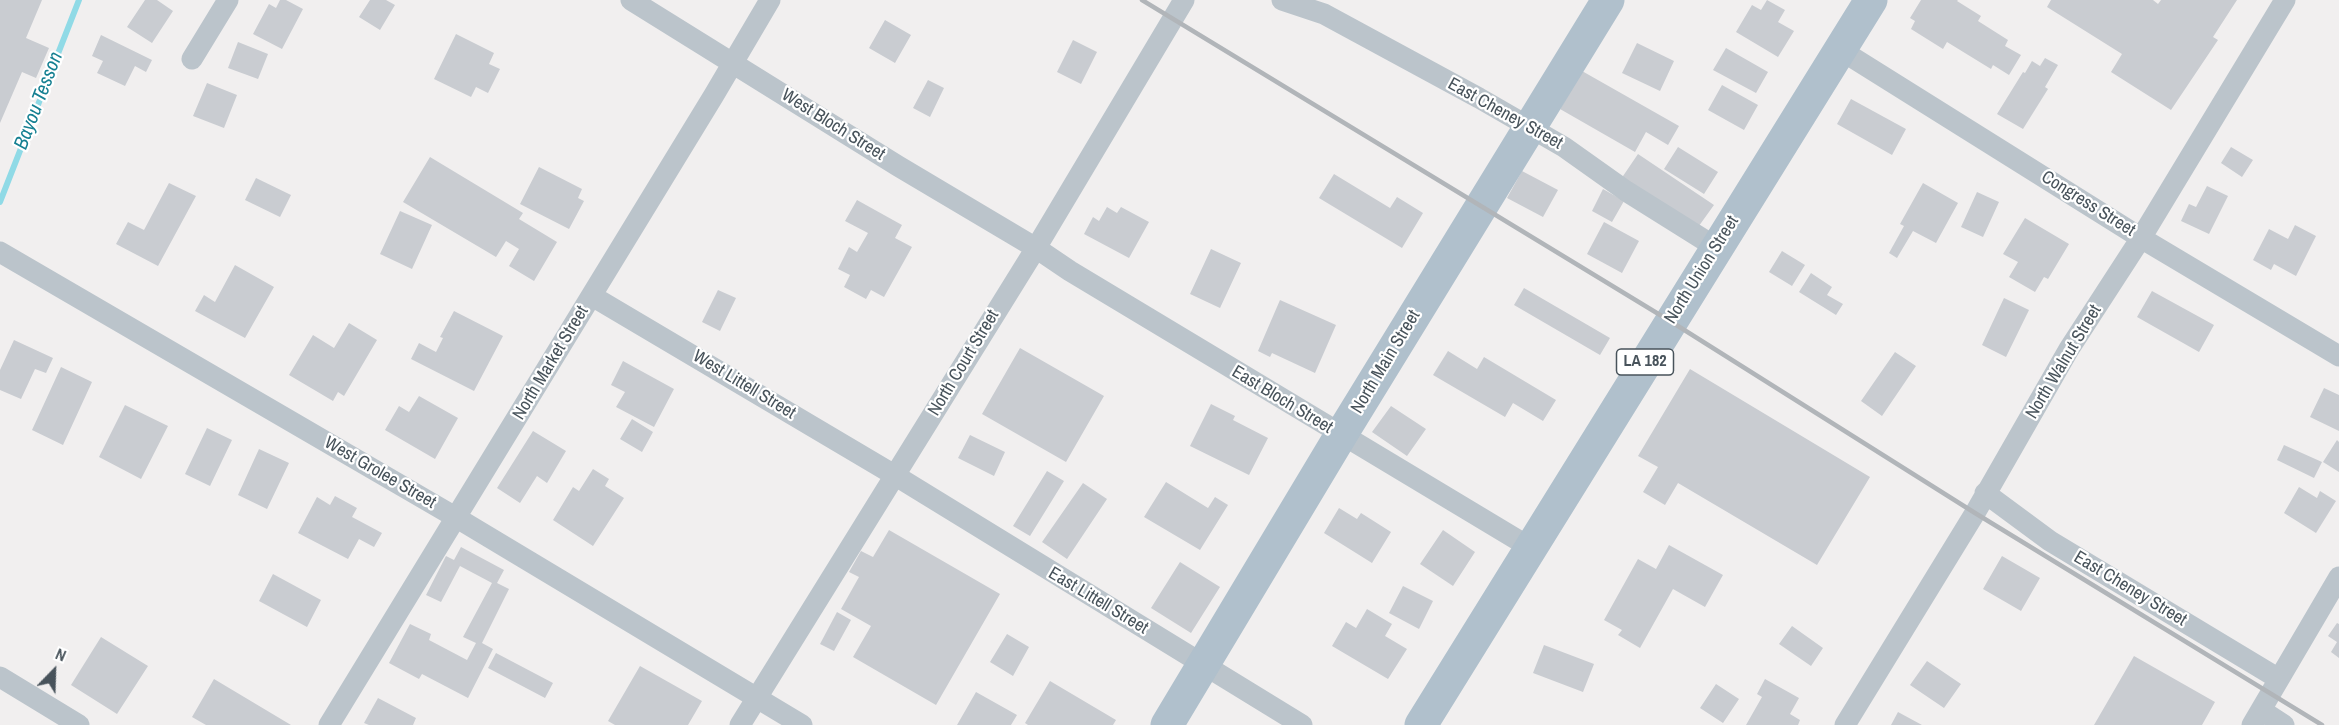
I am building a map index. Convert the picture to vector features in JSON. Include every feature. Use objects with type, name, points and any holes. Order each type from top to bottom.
[{"type":"main road","name":"North Main Street","points":[[1167,725],[1341,435],[1608,0]]},
{"type":"main road","name":"North Union Street","points":[[1421,725],[1871,0]]},
{"type":"street","points":[[192,58],[228,0]]},
{"type":"street","name":"West Bloch Street","points":[[631,0],[898,166],[1036,248]]},
{"type":"street","name":"North Market Street","points":[[329,725],[770,0]]},
{"type":"street","name":"North Court Street","points":[[740,725],[1036,248],[1184,0]]},
{"type":"street","name":"East Cheney Street","points":[[1282,0],[1324,14],[1479,98],[1529,129],[1564,147],[1626,191],[1717,248]]},
{"type":"street","name":"North Walnut Street","points":[[1845,725],[1985,494],[2069,349],[2141,237],[2285,0]]},
{"type":"street","name":"Congress Street","points":[[1839,49],[2141,237],[2339,356]]},
{"type":"street","name":"East Bloch Street","points":[[1036,248],[1070,272],[1531,548]]},
{"type":"street","name":"West Grolee Street","points":[[0,253],[457,518],[802,725]]},
{"type":"street","name":"West Littell Street","points":[[592,296],[896,476]]},
{"type":"street","name":"East Littell Street","points":[[896,476],[1302,725]]},
{"type":"street","name":"East Cheney Street","points":[[1985,494],[2265,702],[2284,725]]},
{"type":"street","points":[[2265,702],[2339,577]]},
{"type":"street","points":[[0,677],[79,725]]},
{"type":"building","points":[[0,0],[42,0],[26,38],[49,48],[36,78],[22,72],[0,123]]},
{"type":"building","points":[[145,0],[157,0],[173,11],[152,43],[127,27]]},
{"type":"building","points":[[280,0],[286,0],[303,9],[282,49],[253,34],[269,4],[276,8]]},
{"type":"building","points":[[370,0],[386,0],[395,5],[380,30],[359,17]]},
{"type":"building","points":[[1767,0],[1785,10],[1778,22],[1794,31],[1778,57],[1736,32],[1752,5],[1761,10]]},
{"type":"building","points":[[1921,0],[1958,0],[1981,16],[1978,21],[2008,40],[2005,46],[2021,55],[2009,75],[1993,65],[1991,69],[1947,42],[1943,49],[1911,29],[1915,21],[1910,18]]},
{"type":"building","points":[[2051,0],[2153,0],[2158,4],[2161,0],[2237,0],[2213,37],[2218,40],[2171,110],[2111,72],[2122,54],[2047,7]]},
{"type":"building","points":[[885,20],[911,35],[895,63],[869,48]]},
{"type":"building","points":[[456,34],[494,53],[489,64],[500,69],[488,93],[476,87],[471,97],[434,79]]},
{"type":"building","points":[[101,35],[152,60],[146,72],[135,66],[125,86],[97,73],[103,61],[92,56]]},
{"type":"building","points":[[1073,40],[1097,52],[1081,84],[1057,72]]},
{"type":"building","points":[[238,42],[268,54],[258,79],[228,68]]},
{"type":"building","points":[[1637,43],[1674,61],[1660,91],[1622,73]]},
{"type":"building","points":[[1726,48],[1768,72],[1756,93],[1713,70]]},
{"type":"building","points":[[2045,58],[2058,65],[2045,87],[2048,89],[2023,129],[1997,114],[2032,61],[2040,66]]},
{"type":"building","points":[[1582,71],[1679,126],[1668,145],[1646,132],[1635,152],[1560,109]]},
{"type":"building","points":[[928,80],[944,88],[930,117],[913,108]]},
{"type":"building","points":[[207,83],[237,95],[224,128],[193,116]]},
{"type":"building","points":[[1722,85],[1758,105],[1744,130],[1708,110]]},
{"type":"building","points":[[1851,99],[1906,129],[1892,155],[1837,124]]},
{"type":"building","points":[[1678,147],[1718,172],[1704,194],[1664,169]]},
{"type":"building","points":[[2231,147],[2253,160],[2242,177],[2221,163]]},
{"type":"building","points":[[1638,154],[1714,205],[1696,230],[1621,179]]},
{"type":"building","points":[[430,157],[523,213],[519,219],[557,242],[534,281],[509,266],[519,249],[506,241],[496,257],[403,202]]},
{"type":"building","points":[[539,167],[582,189],[578,198],[584,201],[569,229],[520,204]]},
{"type":"building","points":[[1522,171],[1558,190],[1543,217],[1507,198]]},
{"type":"building","points":[[1334,174],[1390,208],[1397,197],[1423,213],[1402,248],[1319,198]]},
{"type":"building","points":[[256,178],[291,195],[280,217],[245,200]]},
{"type":"building","points":[[169,183],[196,196],[158,266],[116,244],[128,222],[144,230]]},
{"type":"building","points":[[1923,183],[1958,203],[1936,243],[1913,231],[1897,258],[1889,253],[1904,226],[1900,224]]},
{"type":"building","points":[[2207,186],[2228,196],[2209,234],[2181,221],[2189,204],[2196,207]]},
{"type":"building","points":[[1603,189],[1624,201],[1612,222],[1592,211]]},
{"type":"building","points":[[1977,192],[1999,202],[1983,237],[1961,227]]},
{"type":"building","points":[[857,200],[902,225],[895,238],[912,247],[884,297],[871,290],[866,299],[844,287],[850,275],[838,269],[849,247],[857,252],[868,233],[845,221]]},
{"type":"building","points":[[1107,207],[1117,213],[1121,207],[1149,222],[1129,258],[1084,234],[1093,217],[1099,221]]},
{"type":"building","points":[[400,211],[432,225],[412,269],[380,254]]},
{"type":"building","points":[[2025,218],[2069,244],[2048,279],[2044,277],[2035,292],[2009,277],[2018,262],[2003,254]]},
{"type":"building","points":[[1604,222],[1639,241],[1622,273],[1587,254]]},
{"type":"building","points":[[2295,225],[2316,236],[2296,276],[2274,264],[2271,270],[2253,260],[2269,229],[2288,239]]},
{"type":"building","points":[[1211,249],[1241,263],[1220,308],[1190,294]]},
{"type":"building","points":[[1782,251],[1805,265],[1792,286],[1769,272]]},
{"type":"building","points":[[235,265],[274,287],[245,338],[195,311],[204,295],[215,302]]},
{"type":"building","points":[[1811,273],[1832,287],[1827,295],[1843,304],[1836,315],[1799,292]]},
{"type":"building","points":[[1524,288],[1610,338],[1600,355],[1514,305]]},
{"type":"building","points":[[718,290],[736,298],[720,331],[702,322]]},
{"type":"building","points":[[2152,291],[2214,325],[2199,352],[2137,317]]},
{"type":"building","points":[[2004,298],[2029,310],[2006,357],[1982,345]]},
{"type":"building","points":[[1280,300],[1336,325],[1315,373],[1272,353],[1270,357],[1258,351]]},
{"type":"building","points":[[454,311],[503,336],[474,391],[411,359],[419,343],[436,352],[443,338],[440,337]]},
{"type":"building","points":[[349,323],[377,340],[344,396],[338,392],[333,401],[289,375],[313,335],[334,348]]},
{"type":"building","points":[[14,340],[53,358],[46,373],[35,369],[21,399],[0,390],[0,370]]},
{"type":"building","points":[[1020,348],[1104,396],[1066,462],[982,414]]},
{"type":"building","points":[[1448,351],[1477,369],[1484,357],[1556,400],[1543,421],[1513,403],[1505,417],[1433,375]]},
{"type":"building","points":[[1895,352],[1916,366],[1882,416],[1861,401]]},
{"type":"building","points":[[623,361],[674,389],[654,427],[616,407],[625,392],[611,385]]},
{"type":"building","points":[[61,367],[92,382],[63,445],[32,430]]},
{"type":"building","points":[[1690,369],[1870,477],[1817,565],[1678,483],[1665,505],[1643,492],[1658,467],[1638,456]]},
{"type":"building","points":[[2324,388],[2339,395],[2339,431],[2310,417]]},
{"type":"building","points":[[419,396],[458,418],[435,459],[385,430],[399,406],[409,412]]},
{"type":"building","points":[[1211,404],[1235,416],[1233,420],[1268,438],[1249,475],[1190,446]]},
{"type":"building","points":[[125,405],[168,426],[141,479],[99,457]]},
{"type":"building","points":[[1391,406],[1426,429],[1407,456],[1372,432]]},
{"type":"building","points":[[632,419],[653,432],[642,452],[620,439]]},
{"type":"building","points":[[207,428],[232,440],[210,486],[185,474]]},
{"type":"building","points":[[533,431],[566,451],[547,483],[537,476],[520,503],[497,488]]},
{"type":"building","points":[[970,435],[1005,452],[994,476],[958,458]]},
{"type":"building","points":[[2337,440],[2339,442],[2339,472],[2323,462]]},
{"type":"building","points":[[2284,445],[2322,462],[2314,478],[2277,460]]},
{"type":"building","points":[[259,449],[289,463],[267,509],[238,495]]},
{"type":"building","points":[[593,469],[609,479],[605,486],[624,498],[593,546],[553,520],[573,487],[579,491]]},
{"type":"building","points":[[1047,471],[1064,481],[1030,536],[1013,526]]},
{"type":"building","points":[[1166,482],[1208,508],[1215,497],[1228,505],[1200,550],[1144,517]]},
{"type":"building","points":[[1083,483],[1107,499],[1067,559],[1042,542]]},
{"type":"building","points":[[2299,487],[2317,498],[2320,491],[2336,501],[2316,533],[2284,513]]},
{"type":"building","points":[[335,496],[357,508],[352,517],[382,533],[374,547],[359,539],[348,559],[298,533],[317,497],[330,505]]},
{"type":"building","points":[[1339,508],[1357,519],[1361,513],[1391,532],[1372,563],[1324,533]]},
{"type":"building","points":[[889,530],[1000,594],[936,705],[853,657],[871,626],[841,609],[859,577],[849,572],[861,551],[873,557]]},
{"type":"building","points":[[1443,530],[1475,552],[1453,586],[1420,564]]},
{"type":"building","points":[[1669,545],[1723,575],[1705,607],[1673,589],[1640,648],[1618,635],[1622,630],[1604,620],[1638,559],[1656,569]]},
{"type":"building","points":[[461,547],[504,570],[497,583],[509,589],[482,643],[493,649],[468,698],[422,674],[419,679],[389,663],[410,624],[431,634],[429,640],[467,660],[476,643],[463,637],[492,583],[460,566],[441,602],[426,595],[446,556],[454,560]]},
{"type":"building","points":[[2002,556],[2040,578],[2021,611],[1983,589]]},
{"type":"building","points":[[1180,562],[1220,587],[1191,633],[1151,608]]},
{"type":"building","points":[[273,574],[321,600],[307,627],[259,601]]},
{"type":"building","points":[[1403,586],[1433,601],[1419,629],[1389,613]]},
{"type":"building","points":[[1367,609],[1392,624],[1385,636],[1407,649],[1388,679],[1332,646],[1346,622],[1356,628]]},
{"type":"building","points":[[837,612],[851,620],[834,651],[820,644]]},
{"type":"building","points":[[2337,623],[2339,624],[2339,658],[2331,652],[2337,642],[2328,636]]},
{"type":"building","points":[[1792,626],[1823,648],[1811,666],[1779,644]]},
{"type":"building","points":[[1007,634],[1029,647],[1013,676],[990,662]]},
{"type":"building","points":[[101,637],[148,666],[117,714],[71,685]]},
{"type":"building","points":[[1544,645],[1594,664],[1583,692],[1533,673]]},
{"type":"building","points":[[496,653],[553,683],[545,698],[488,668]]},
{"type":"building","points":[[2134,656],[2215,702],[2202,725],[2094,725]]},
{"type":"building","points":[[1927,661],[1961,684],[1944,708],[1910,685]]},
{"type":"building","points":[[640,666],[702,701],[688,725],[615,725],[608,721]]},
{"type":"building","points":[[214,679],[291,725],[206,725],[192,717]]},
{"type":"building","points":[[1765,679],[1799,698],[1790,714],[1800,720],[1798,725],[1746,725],[1762,697],[1757,694]]},
{"type":"building","points":[[1050,681],[1116,720],[1113,725],[1028,725],[1025,723]]},
{"type":"building","points":[[1716,684],[1739,699],[1723,723],[1700,708]]},
{"type":"building","points":[[976,692],[1017,715],[1011,725],[957,725]]},
{"type":"building","points":[[378,698],[416,718],[413,725],[364,723]]},
{"type":"building","points":[[1898,712],[1922,725],[1891,725]]},
{"type":"waterway","name":"Bayou Tesson","points":[[0,202],[79,0]]},
{"type":"railway","points":[[1142,0],[1670,321],[1975,513],[2322,725]]}]
